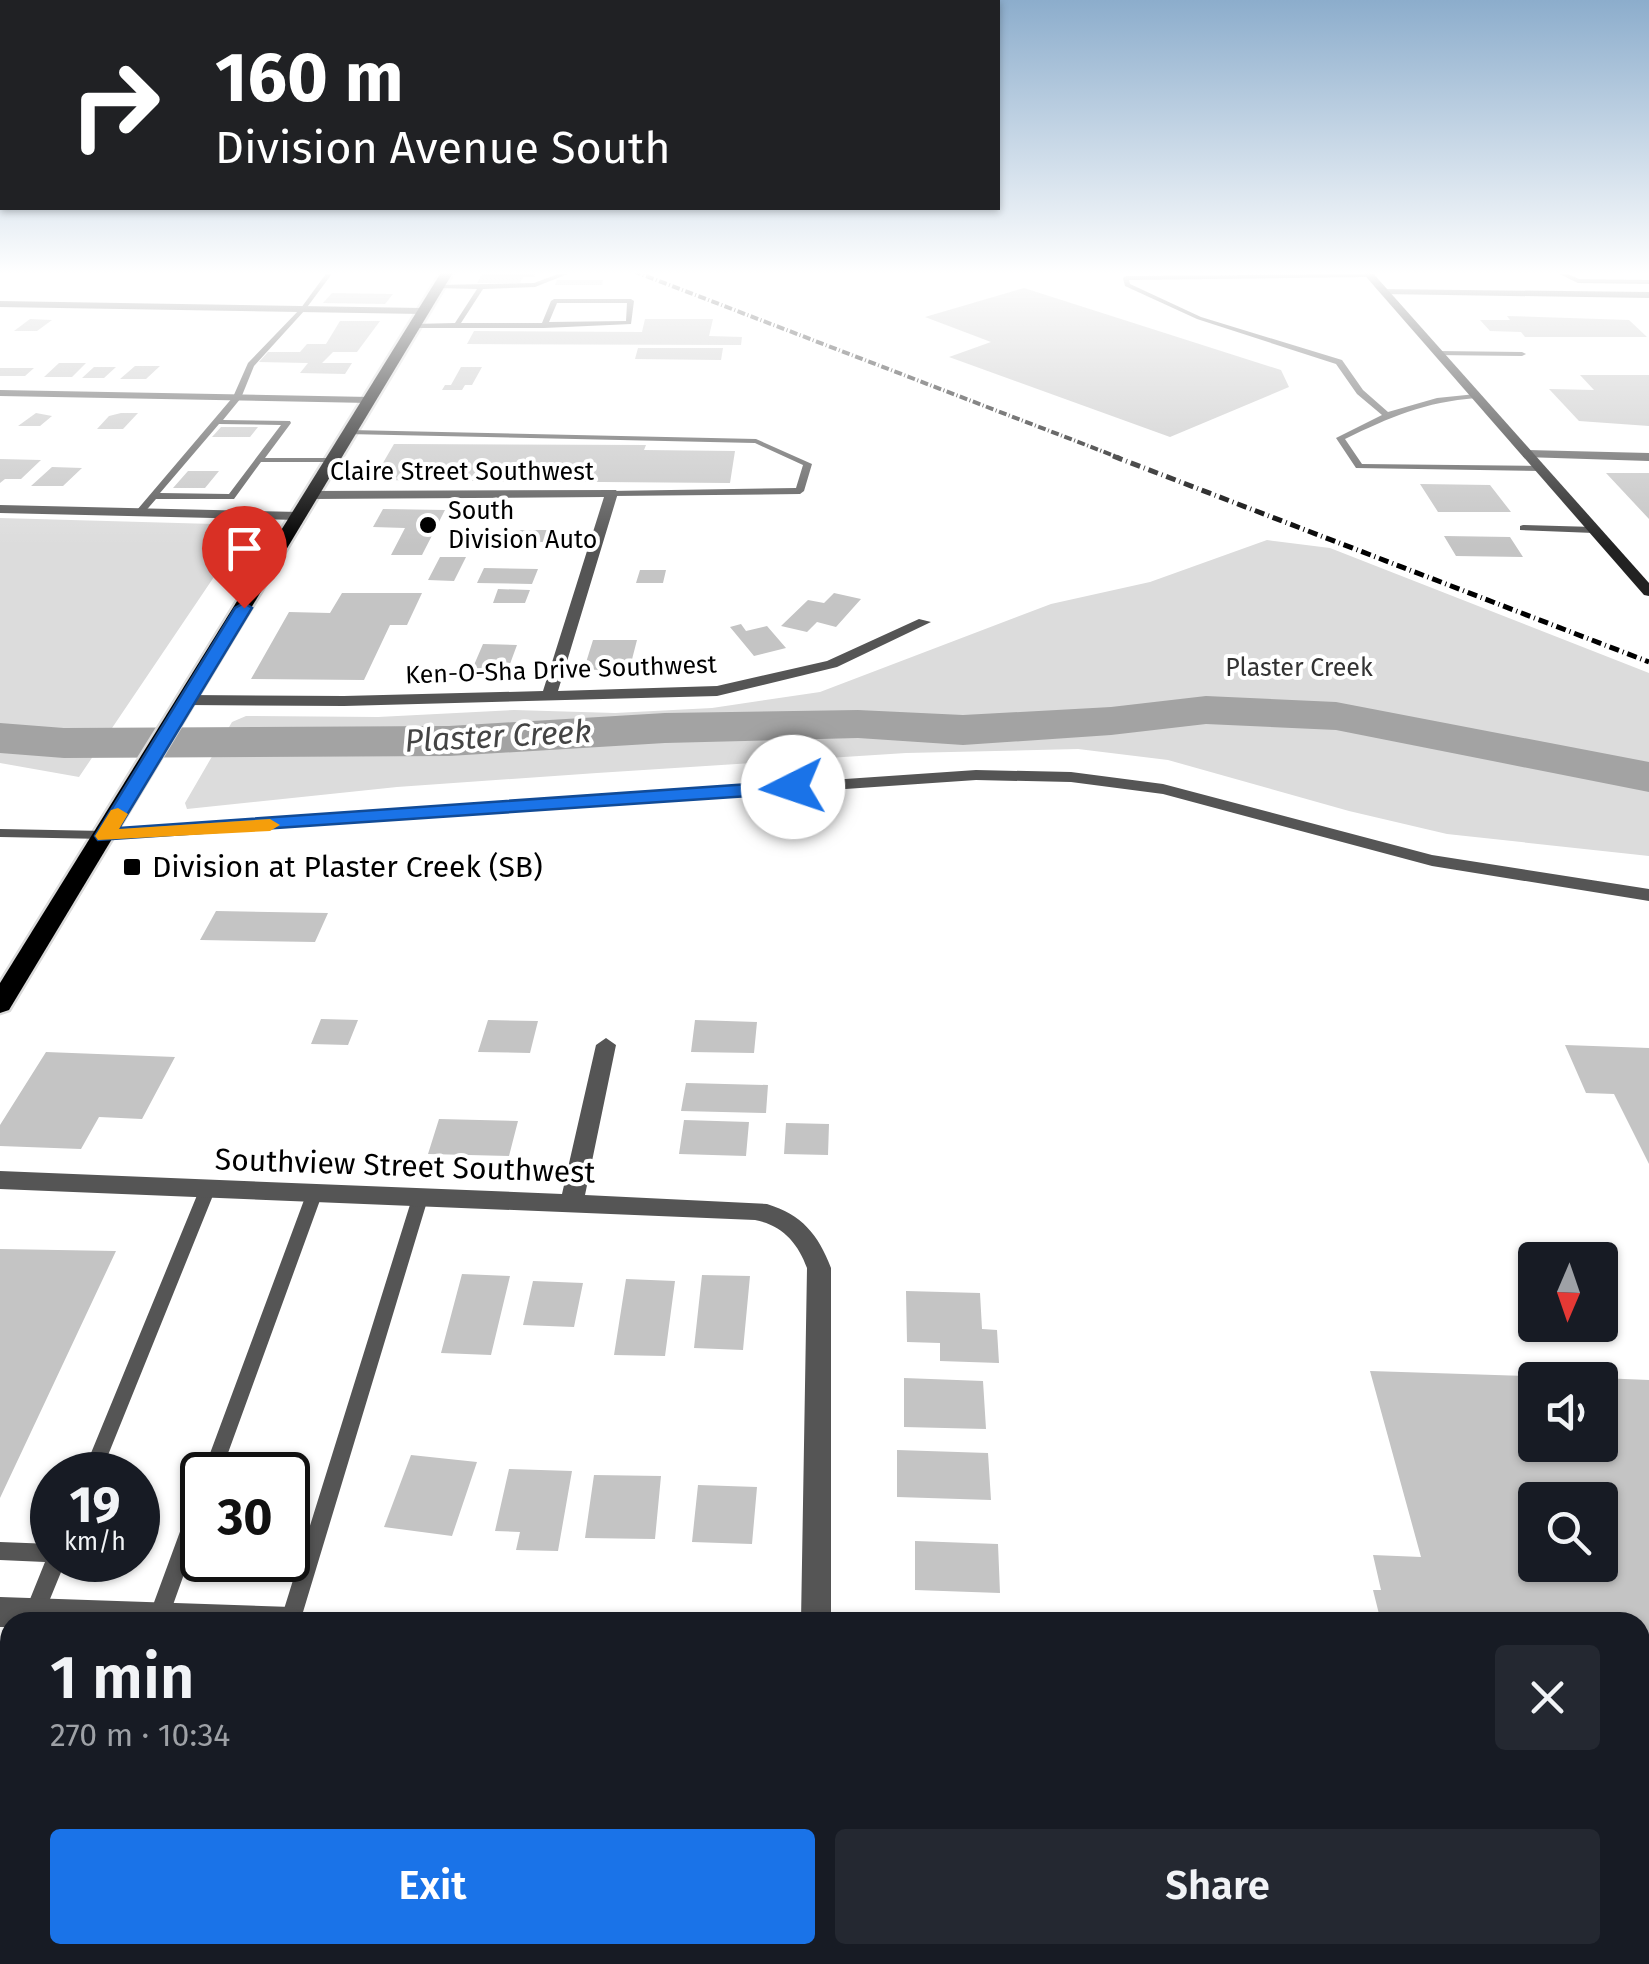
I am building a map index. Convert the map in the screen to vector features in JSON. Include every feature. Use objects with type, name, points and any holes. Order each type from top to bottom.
[{"type":"main road","points":[[0,1004],[392,363]]},
{"type":"street","points":[[1447,363],[1649,592]]},
{"type":"street","points":[[0,392],[370,400]]},
{"type":"street","points":[[1527,454],[1649,456]]},
{"type":"street","points":[[549,696],[612,493]]},
{"type":"street","name":"Claire Street Southwest","points":[[312,495],[612,493]]},
{"type":"street","points":[[0,509],[300,516]]},
{"type":"street","name":"Ken-O-Sha Drive Southwest","points":[[188,700],[655,695],[760,684],[846,658],[924,622]]},
{"type":"street","points":[[105,836],[587,800],[976,775],[1050,774],[1130,783],[1194,796],[1444,864],[1649,896]]},
{"type":"street","points":[[572,1203],[606,1044]]},
{"type":"street","name":"Southview Street Southwest","points":[[0,1180],[770,1212],[801,1234],[819,1268],[816,1612]]},
{"type":"lane","points":[[140,512],[237,398],[255,363]]},
{"type":"lane","points":[[1338,363],[1360,392],[1387,415]]},
{"type":"lane","points":[[1476,396],[1434,397],[1340,438],[1359,466],[1540,469]]},
{"type":"lane","points":[[154,496],[232,496],[287,423],[216,422]]},
{"type":"lane","points":[[350,432],[756,441],[808,464],[800,491],[612,493]]},
{"type":"lane","points":[[259,460],[333,460]]},
{"type":"lane","points":[[1524,528],[1594,530]]},
{"type":"lane","points":[[0,833],[105,836]]},
{"type":"lane","points":[[100,1452],[208,1188]]},
{"type":"lane","points":[[219,1452],[315,1192]]},
{"type":"lane","points":[[293,1612],[421,1195]]},
{"type":"lane","points":[[0,1551],[30,1552]]},
{"type":"lane","points":[[161,1612],[180,1559]]},
{"type":"lane","points":[[35,1612],[47,1582]]},
{"type":"green space","points":[[0,518],[249,525],[79,777],[0,763]]},
{"type":"green space","name":"Plaster Creek","points":[[1267,540],[1330,548],[1649,673],[1649,856],[1447,834],[1168,760],[1078,749],[906,753],[397,787],[187,809],[185,803],[232,722],[246,716],[378,717],[514,710],[615,713],[712,708],[820,692],[1051,604],[1150,582]]},
{"type":"building","points":[[59,363],[86,363],[72,377],[44,377]]},
{"type":"building","points":[[291,363],[352,363],[345,374],[300,373],[308,363]]},
{"type":"building","points":[[965,363],[1258,363],[1281,370],[1289,387],[1170,437]]},
{"type":"building","points":[[135,366],[160,366],[146,379],[120,379]]},
{"type":"building","points":[[94,367],[116,367],[104,378],[82,378]]},
{"type":"building","points":[[461,367],[482,367],[472,385],[465,385],[462,390],[442,390],[451,385]]},
{"type":"building","points":[[0,368],[34,368],[25,376],[0,376]]},
{"type":"building","points":[[1580,375],[1649,375],[1649,426],[1579,421],[1549,389],[1594,390]]},
{"type":"building","points":[[36,413],[52,416],[40,426],[18,426]]},
{"type":"building","points":[[138,413],[123,429],[97,429],[109,416]]},
{"type":"building","points":[[221,427],[258,427],[250,437],[212,437]]},
{"type":"building","points":[[394,444],[646,445],[644,450],[735,451],[730,483],[373,480]]},
{"type":"building","points":[[0,459],[41,460],[21,479],[0,483]]},
{"type":"building","points":[[52,467],[82,468],[63,486],[31,486]]},
{"type":"building","points":[[188,471],[219,471],[205,488],[173,488]]},
{"type":"building","points":[[1606,473],[1649,473],[1649,519]]},
{"type":"building","points":[[1420,484],[1490,485],[1511,512],[1438,512]]},
{"type":"building","points":[[383,509],[445,510],[422,555],[391,555],[405,528],[373,527]]},
{"type":"building","points":[[520,530],[548,530],[544,542],[515,542]]},
{"type":"building","points":[[1444,536],[1510,537],[1523,557],[1456,556]]},
{"type":"building","points":[[440,557],[466,557],[454,581],[428,580]]},
{"type":"building","points":[[484,568],[538,569],[532,584],[477,583]]},
{"type":"building","points":[[640,570],[666,570],[663,583],[636,583]]},
{"type":"building","points":[[498,589],[530,590],[525,603],[493,603]]},
{"type":"building","points":[[342,593],[422,593],[407,625],[390,625],[364,680],[251,679],[289,612],[330,613]]},
{"type":"building","points":[[834,593],[861,599],[836,627],[817,622],[807,632],[781,626],[808,600],[824,603]]},
{"type":"building","points":[[741,624],[746,631],[767,626],[786,648],[754,656],[730,627]]},
{"type":"building","points":[[593,640],[637,640],[629,671],[597,674],[598,670],[584,669]]},
{"type":"building","points":[[483,644],[517,645],[507,672],[471,672]]},
{"type":"building","points":[[216,911],[328,913],[315,942],[200,940]]},
{"type":"building","points":[[321,1019],[358,1020],[348,1045],[311,1044]]},
{"type":"building","points":[[488,1020],[538,1021],[530,1053],[478,1052]]},
{"type":"building","points":[[695,1020],[757,1022],[754,1053],[691,1052]]},
{"type":"building","points":[[1565,1045],[1649,1048],[1649,1164],[1614,1094],[1586,1093]]},
{"type":"building","points":[[46,1052],[175,1057],[142,1119],[99,1117],[81,1149],[0,1146],[0,1125]]},
{"type":"building","points":[[686,1083],[768,1085],[766,1113],[681,1111]]},
{"type":"building","points":[[439,1119],[518,1121],[509,1156],[428,1154]]},
{"type":"building","points":[[684,1120],[749,1122],[746,1156],[679,1154]]},
{"type":"building","points":[[786,1123],[829,1124],[828,1155],[784,1154]]},
{"type":"building","points":[[0,1249],[116,1251],[0,1498]]},
{"type":"building","points":[[462,1274],[510,1276],[491,1355],[441,1353]]},
{"type":"building","points":[[702,1275],[750,1276],[743,1350],[694,1348]]},
{"type":"building","points":[[626,1279],[675,1281],[665,1356],[614,1355]]},
{"type":"building","points":[[533,1281],[583,1283],[574,1327],[523,1325]]},
{"type":"building","points":[[906,1291],[980,1293],[982,1329],[997,1330],[999,1363],[940,1361],[940,1343],[907,1342]]},
{"type":"building","points":[[1370,1371],[1518,1376],[1518,1462],[1618,1462],[1618,1379],[1649,1380],[1649,1612],[1378,1612],[1373,1590],[1381,1590],[1373,1555],[1421,1557]]},
{"type":"building","points":[[904,1378],[983,1381],[986,1429],[904,1427]]},
{"type":"building","points":[[897,1450],[988,1453],[991,1500],[897,1497]]},
{"type":"building","points":[[411,1455],[477,1462],[452,1536],[384,1527]]},
{"type":"building","points":[[509,1469],[572,1471],[558,1551],[516,1550],[520,1532],[495,1531]]},
{"type":"building","points":[[594,1475],[661,1476],[655,1539],[585,1538]]},
{"type":"building","points":[[698,1485],[757,1487],[752,1544],[692,1542]]},
{"type":"building","points":[[915,1541],[998,1544],[1000,1593],[915,1590]]},
{"type":"waterway","name":"Plaster Creek","points":[[0,738],[64,743],[449,741],[665,728],[858,724],[963,730],[1111,721],[1206,710],[1336,716],[1649,777]]},
{"type":"railway","points":[[872,363],[1120,458]]},
{"type":"railway","points":[[1113,456],[1649,662]]},
{"type":"slow traffic","points":[[118,814],[105,836],[270,825]]},
{"type":"place","name":"South Division Auto","points":[[428,525]]},
{"type":"place","name":"Division at Plaster Creek (SB)","points":[[132,867]]},
{"type":"route","points":[[244,608],[105,836],[793,787]]}]
